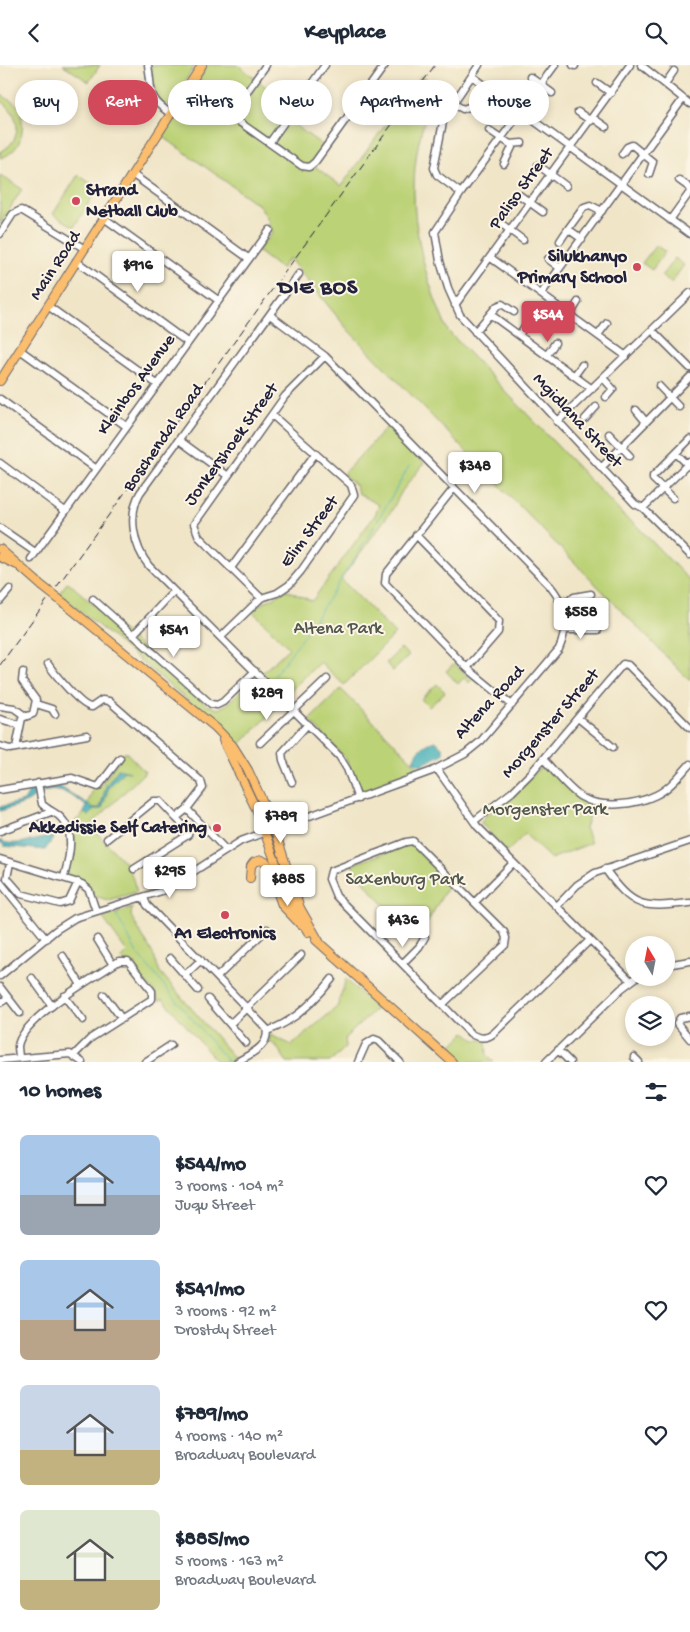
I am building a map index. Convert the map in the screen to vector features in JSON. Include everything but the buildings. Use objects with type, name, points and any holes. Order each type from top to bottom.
[{"type":"main road","name":"Main Road","points":[[192,80],[202,65]]},
{"type":"main road","name":"Main Road","points":[[0,381],[168,117]]},
{"type":"main road","points":[[0,549],[18,566],[228,739],[245,765],[274,829],[300,908],[320,943]]},
{"type":"main road","points":[[0,557],[18,566]]},
{"type":"main road","points":[[220,733],[239,770],[265,832],[289,899],[306,930]]},
{"type":"main road","points":[[250,878],[250,868],[254,862],[262,860],[267,863],[282,905],[320,943],[452,1062]]},
{"type":"street","points":[[148,65],[152,97],[156,104],[168,113]]},
{"type":"street","points":[[251,86],[266,65]]},
{"type":"street","points":[[270,142],[325,65]]},
{"type":"street","points":[[245,125],[306,167],[315,162],[385,65]]},
{"type":"street","points":[[459,94],[480,65]]},
{"type":"street","name":"Mgidlana Street","points":[[544,80],[555,65]]},
{"type":"street","name":"Paliso Street","points":[[455,305],[630,65]]},
{"type":"street","points":[[641,65],[690,104]]},
{"type":"street","points":[[665,84],[674,71]]},
{"type":"street","points":[[472,76],[478,80]]},
{"type":"street","points":[[530,77],[534,80]]},
{"type":"street","points":[[597,83],[611,93]]},
{"type":"street","points":[[541,294],[683,99]]},
{"type":"street","points":[[578,112],[606,127]]},
{"type":"street","points":[[441,125],[434,168],[437,175],[461,193]]},
{"type":"street","name":"Mgidlana Street","points":[[512,125],[461,193],[436,232],[440,261],[455,305],[460,315],[475,333],[600,468],[635,504],[643,508],[688,550]]},
{"type":"street","points":[[540,125],[690,234]]},
{"type":"street","points":[[489,130],[514,145],[522,143]]},
{"type":"street","points":[[504,165],[514,145]]},
{"type":"street","points":[[622,154],[631,145],[654,163],[649,174]]},
{"type":"street","points":[[538,165],[566,186]]},
{"type":"street","points":[[132,174],[248,259]]},
{"type":"street","points":[[679,180],[690,188]]},
{"type":"street","points":[[670,220],[690,193]]},
{"type":"street","points":[[523,240],[498,220],[508,205],[518,194],[544,212]]},
{"type":"street","points":[[560,241],[586,206],[592,205],[602,211]]},
{"type":"street","points":[[0,234],[13,214],[18,210],[24,210],[85,249]]},
{"type":"street","points":[[104,218],[218,300]]},
{"type":"street","points":[[568,229],[582,239]]},
{"type":"street","name":"Kleinbos Avenue","points":[[31,559],[95,468],[270,230]]},
{"type":"street","points":[[491,258],[626,356]]},
{"type":"street","points":[[548,259],[560,268]]},
{"type":"street","points":[[76,261],[187,342]]},
{"type":"street","name":"Boschendal Road","points":[[299,274],[140,493],[134,509],[134,532],[139,552],[149,566],[341,759],[358,799]]},
{"type":"street","points":[[557,422],[690,293]]},
{"type":"street","points":[[570,315],[578,301]]},
{"type":"street","points":[[475,333],[497,306],[502,304],[514,312]]},
{"type":"street","points":[[48,306],[157,384]]},
{"type":"street","points":[[490,314],[592,389]]},
{"type":"street","name":"Altena Road","points":[[0,977],[66,923],[96,911],[144,898],[175,884],[241,841],[437,769],[460,757],[477,744],[559,649],[565,630],[562,604],[550,586],[325,356],[270,315]]},
{"type":"street","points":[[519,335],[528,323]]},
{"type":"street","points":[[598,335],[606,323]]},
{"type":"street","points":[[652,330],[689,363]]},
{"type":"street","points":[[547,355],[555,343]]},
{"type":"street","points":[[20,350],[126,426]]},
{"type":"street","name":"Jonkershoek Street","points":[[261,598],[199,537],[194,524],[291,389],[325,356]]},
{"type":"street","points":[[574,376],[582,365]]},
{"type":"street","points":[[600,468],[690,377]]},
{"type":"street","points":[[603,378],[613,389],[606,397]]},
{"type":"street","points":[[659,385],[679,407]]},
{"type":"street","points":[[0,399],[95,468]]},
{"type":"street","points":[[578,402],[588,412]]},
{"type":"street","points":[[584,419],[588,412],[596,407]]},
{"type":"street","points":[[636,410],[646,421]]},
{"type":"street","name":"Elim Street","points":[[221,637],[261,598],[277,593],[289,585],[353,499],[355,491],[351,485],[272,415]]},
{"type":"street","points":[[609,433],[630,456]]},
{"type":"street","points":[[673,498],[653,479],[653,476],[690,439]]},
{"type":"street","points":[[179,440],[228,476]]},
{"type":"street","points":[[232,568],[315,453]]},
{"type":"street","points":[[643,508],[689,465],[676,453]]},
{"type":"street","points":[[0,463],[65,511]]},
{"type":"street","points":[[454,488],[386,575],[386,585],[467,668],[512,705]]},
{"type":"street","points":[[0,528],[35,553]]},
{"type":"street","points":[[416,535],[499,621],[498,632],[467,668]]},
{"type":"street","points":[[0,601],[10,589]]},
{"type":"street","points":[[133,635],[174,591]]},
{"type":"street","points":[[562,604],[574,597],[591,594]]},
{"type":"street","points":[[93,599],[214,705],[223,702],[255,671]]},
{"type":"street","points":[[565,630],[598,630]]},
{"type":"street","points":[[48,664],[65,686],[86,706],[92,707],[102,700],[109,701],[201,781],[203,788],[187,809],[176,818]]},
{"type":"street","name":"Morgenster Street","points":[[474,821],[512,792],[543,759],[622,665],[627,664],[690,728]]},
{"type":"street","points":[[0,706],[14,708],[25,715],[32,714],[36,704],[35,695],[22,681],[24,672]]},
{"type":"street","points":[[260,743],[327,679]]},
{"type":"street","points":[[36,704],[52,709],[55,714]]},
{"type":"street","points":[[16,748],[20,725],[25,715]]},
{"type":"street","points":[[578,718],[613,747]]},
{"type":"street","points":[[0,719],[20,725]]},
{"type":"street","points":[[292,782],[282,760],[282,753],[308,724]]},
{"type":"street","points":[[0,746],[16,748],[87,735]]},
{"type":"street","points":[[0,790],[39,789],[74,778],[98,787],[120,757]]},
{"type":"street","points":[[543,759],[579,795],[588,800],[608,804],[635,801],[656,795],[690,764]]},
{"type":"street","points":[[437,769],[474,821],[590,939],[625,971]]},
{"type":"street","points":[[39,789],[42,805],[62,820],[71,839],[64,877]]},
{"type":"street","points":[[107,839],[154,801],[160,801],[189,831],[188,835],[134,869]]},
{"type":"street","points":[[187,809],[226,850]]},
{"type":"street","points":[[0,831],[51,812]]},
{"type":"street","points":[[443,1004],[506,943],[504,932],[413,841],[333,869],[329,879],[335,894],[473,1035],[480,1038],[491,1036],[590,939]]},
{"type":"street","points":[[557,906],[577,885],[604,869],[690,841]]},
{"type":"street","points":[[0,859],[78,881],[89,890],[96,911]]},
{"type":"street","points":[[10,863],[7,878],[18,892],[60,904],[69,901],[78,881]]},
{"type":"street","points":[[474,902],[514,863]]},
{"type":"street","points":[[604,869],[627,897],[644,905],[660,906],[690,903]]},
{"type":"street","points":[[0,881],[46,939]]},
{"type":"street","points":[[144,898],[147,905],[247,1007],[267,1031],[267,1038],[263,1045],[237,1062]]},
{"type":"street","points":[[217,977],[267,929]]},
{"type":"street","points":[[403,963],[419,947],[425,937]]},
{"type":"street","points":[[97,939],[113,965]]},
{"type":"street","points":[[230,1023],[301,955]]},
{"type":"street","points":[[63,956],[81,985]]},
{"type":"street","points":[[170,957],[198,990]]},
{"type":"street","points":[[19,1058],[20,1042],[34,1020],[64,996],[113,965],[122,960],[130,963],[153,993],[150,1001],[92,1038],[74,1055]]},
{"type":"street","points":[[185,975],[201,960]]},
{"type":"street","points":[[675,964],[690,961]]},
{"type":"street","points":[[32,977],[52,1006]]},
{"type":"street","points":[[267,1031],[289,1022],[322,992],[332,979]]},
{"type":"street","points":[[546,1062],[627,986]]},
{"type":"street","points":[[0,987],[20,1013]]},
{"type":"street","points":[[104,995],[122,1019]]},
{"type":"street","points":[[64,996],[83,1020]]},
{"type":"street","points":[[0,1003],[8,998]]},
{"type":"street","points":[[208,999],[246,1043]]},
{"type":"street","points":[[690,1016],[680,1018],[677,1023],[690,1039]]},
{"type":"street","points":[[358,1062],[366,1044],[374,1039],[379,1041],[400,1062]]},
{"type":"street","points":[[145,1062],[171,1045]]},
{"type":"street","points":[[558,1050],[570,1062]]},
{"type":"street","points":[[0,1060],[59,1054],[74,1055],[82,1062]]},
{"type":"green space","points":[[63,65],[100,65],[88,81]]},
{"type":"green space","points":[[151,65],[195,65],[186,80],[168,80],[168,106],[164,105],[158,98],[158,80],[153,80]]},
{"type":"green space","points":[[208,65],[238,65],[261,83],[261,125],[295,125],[325,147],[313,165],[341,186],[385,125],[424,125],[414,181],[417,232],[429,283],[448,331],[626,518],[635,524],[690,581],[690,681],[349,331],[289,258],[281,269],[257,251],[273,232],[260,206],[162,136],[169,125],[251,125],[251,80],[198,80]]},
{"type":"green space","points":[[421,76],[427,80],[418,80]]},
{"type":"green space","points":[[0,94],[15,103],[15,119],[7,105],[0,100]]},
{"type":"green space","points":[[22,125],[22,134],[17,146],[13,151],[0,158],[0,152],[13,141],[17,126]]},
{"type":"green space","points":[[0,175],[22,189],[0,224]]},
{"type":"green space","name":"Strand Netball Club","points":[[78,175],[98,188],[74,227],[53,214]]},
{"type":"green space","points":[[656,245],[665,252],[652,270],[642,263]]},
{"type":"green space","points":[[675,258],[684,265],[671,283],[661,276]]},
{"type":"green space","name":"Altena Park","points":[[388,426],[424,463],[402,491],[392,510],[341,579],[395,634],[344,685],[320,662],[285,696],[262,673],[289,648],[252,611],[286,590],[312,601],[375,515],[379,505],[358,493],[356,486],[343,474]]},
{"type":"green space","points":[[68,582],[207,705],[218,709],[226,705],[253,678],[258,678],[282,703],[240,744],[59,593]]},
{"type":"green space","points":[[401,648],[409,656],[393,671],[386,663]]},
{"type":"green space","points":[[454,664],[472,680],[469,683],[464,678],[458,684],[446,671]]},
{"type":"green space","points":[[437,684],[445,692],[429,707],[421,699]]},
{"type":"green space","points":[[341,689],[419,768],[420,772],[366,792],[359,789],[346,759],[309,720]]},
{"type":"green space","points":[[125,751],[145,772],[90,826],[129,867],[137,892],[108,900],[98,897],[92,898],[89,890],[65,876],[68,863],[68,828],[84,813],[94,787],[101,785]]},
{"type":"green space","name":"Morgenster Park","points":[[543,766],[593,805],[585,828],[591,843],[551,859],[525,834],[507,852],[481,823],[484,817]]},
{"type":"green space","name":"Saxenburg Park","points":[[407,844],[414,845],[450,882],[426,925],[419,932],[400,920],[373,893],[352,865]]},
{"type":"green space","points":[[132,908],[131,916],[153,954],[160,972],[236,1060],[233,1062],[217,1062],[163,999],[159,1001],[155,992],[121,958],[127,952],[103,918]]},
{"type":"green space","points":[[346,979],[376,1009],[345,1038],[346,1047],[330,1062],[287,1062],[276,1046],[269,1041],[270,1035],[292,1045],[337,1007]]},
{"type":"green space","points":[[465,1032],[475,1040],[486,1040],[487,1055],[494,1062],[459,1062],[447,1050]]},
{"type":"water","points":[[436,741],[443,748],[443,754],[421,765],[413,761],[416,754],[422,748]]},
{"type":"water","points":[[118,769],[130,772],[124,771],[109,787],[102,809],[94,809],[89,816],[84,813],[86,806],[76,798],[58,791],[45,791],[29,801],[0,811],[0,807],[24,801],[29,792],[59,786],[94,808],[100,808],[106,786]]},
{"type":"water","points":[[55,836],[45,850],[4,846],[0,842],[0,840],[18,843]]},
{"type":"waterway","points":[[274,676],[345,574],[409,466]]},
{"type":"waterway","points":[[116,914],[137,953],[228,1062]]},
{"type":"railway","points":[[0,665],[435,65]]},
{"type":"place","name":"Strand Netball Club","points":[[76,201]]},
{"type":"place","name":"Silukhanyo Primary School","points":[[637,267]]},
{"type":"place","name":"Akkedissie Self Catering","points":[[217,828]]},
{"type":"place","name":"A1 Electronics","points":[[225,915]]},
{"type":"district","name":"DIE BOS","points":[[318,289]]}]
